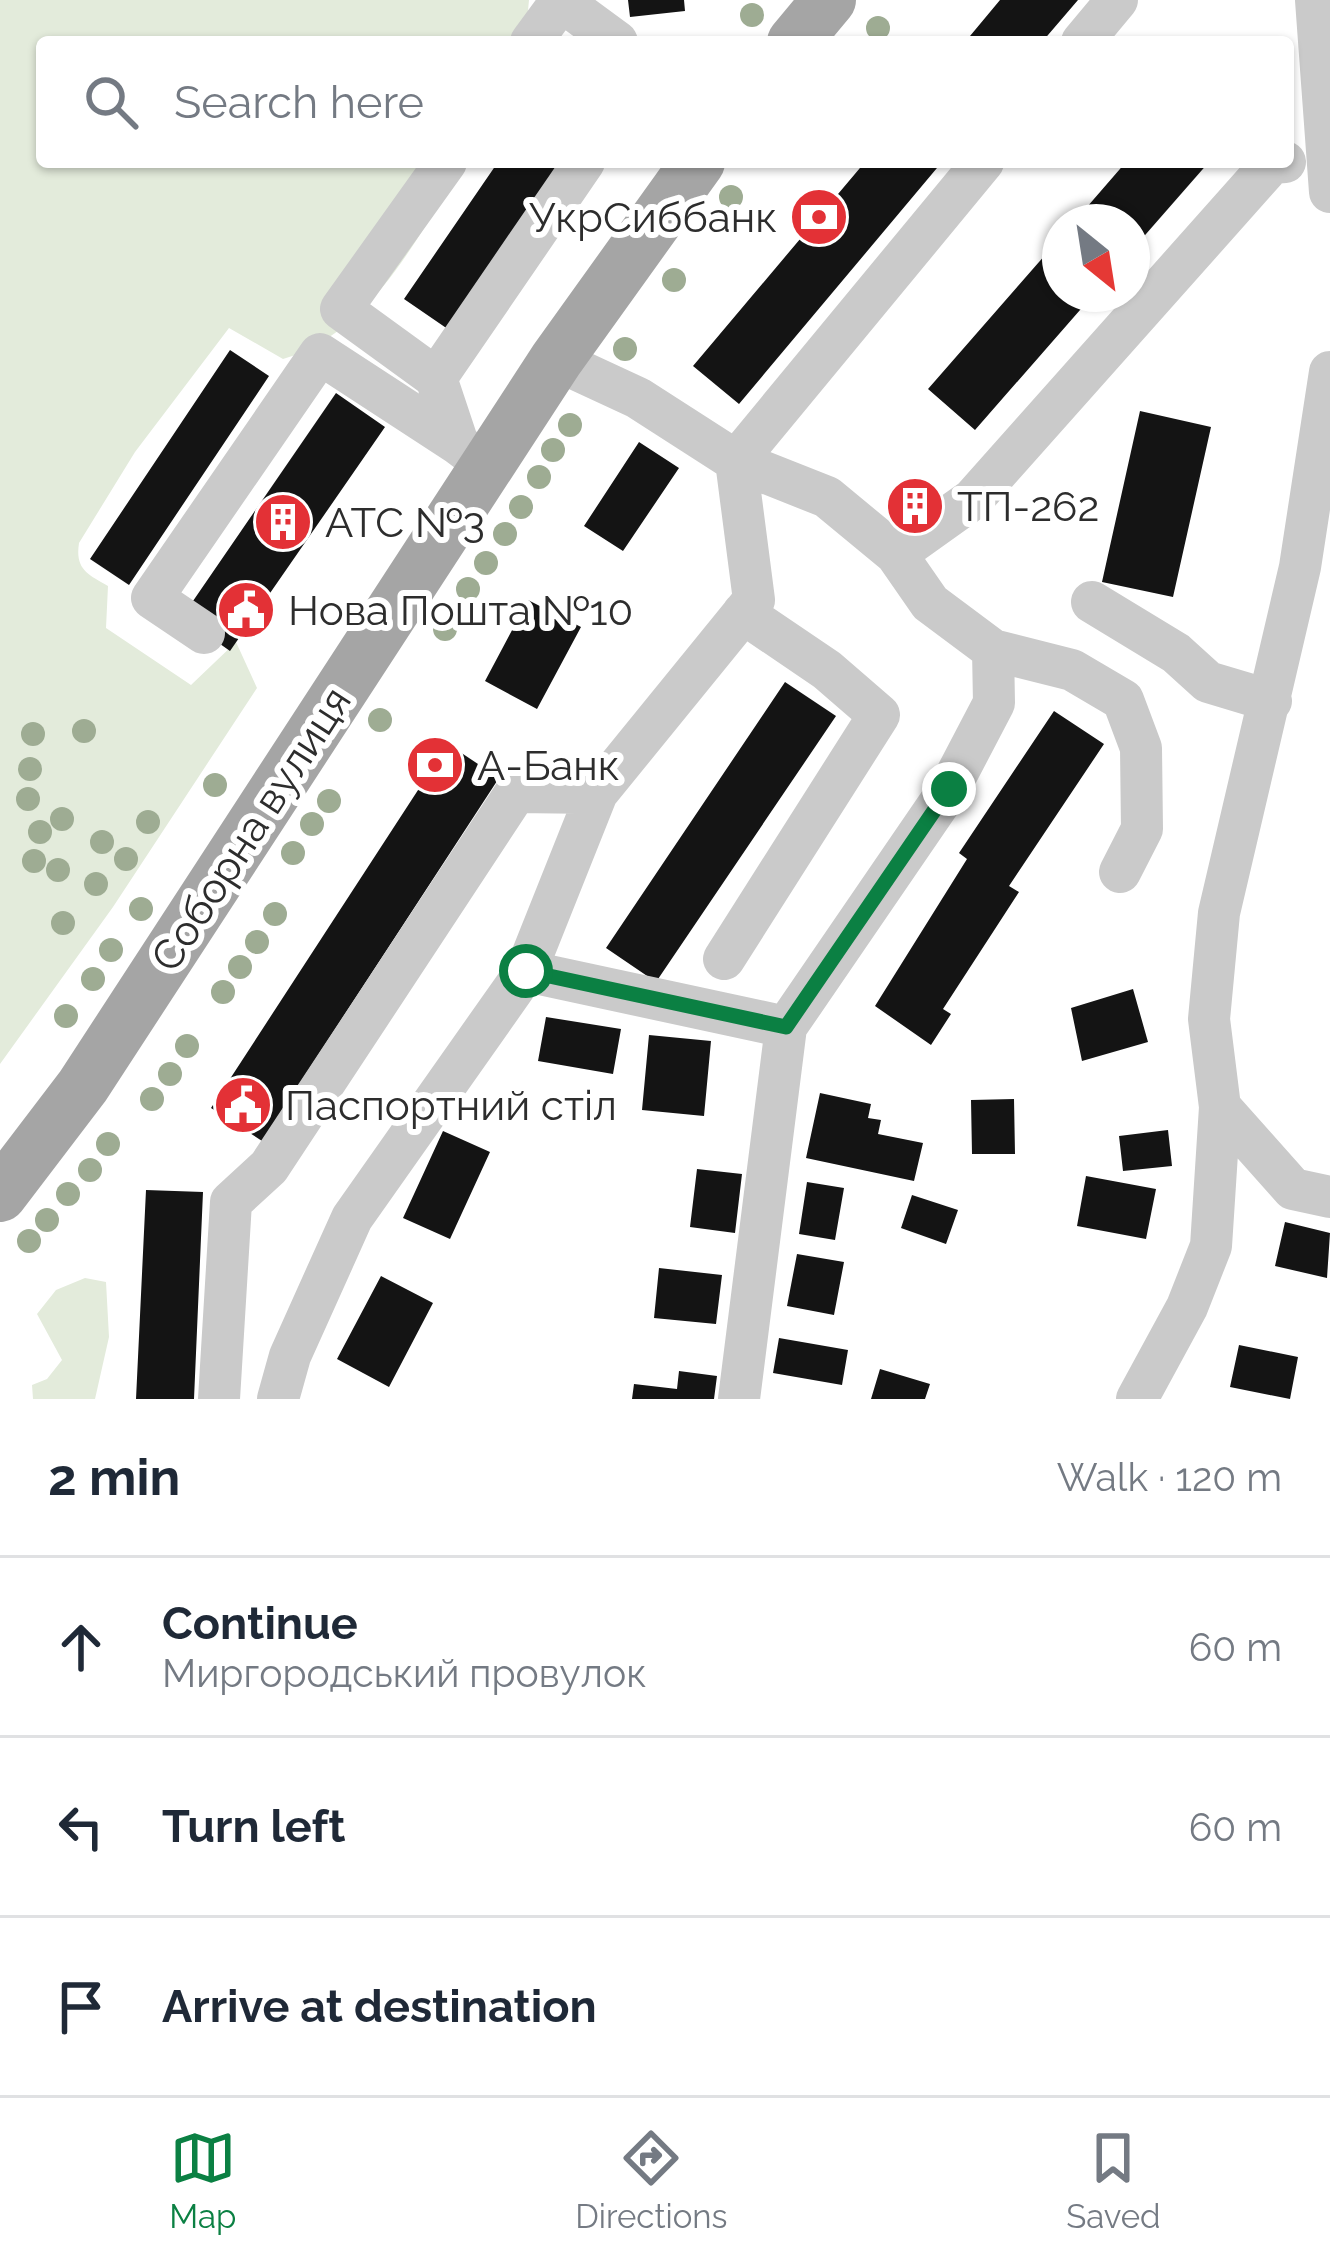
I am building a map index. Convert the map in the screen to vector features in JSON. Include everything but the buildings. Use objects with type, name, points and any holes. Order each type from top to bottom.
[{"type":"main road","name":"Соборна вулиця","points":[[0,1195],[83,1086],[473,457],[556,360],[694,168]]},
{"type":"street","points":[[1087,36],[1117,0]]},
{"type":"street","points":[[1307,169],[1316,0]]},
{"type":"street","points":[[536,36],[560,1],[609,36]]},
{"type":"street","points":[[442,168],[340,310],[436,378],[473,457]]},
{"type":"street","points":[[436,378],[580,168]]},
{"type":"street","points":[[278,1399],[290,1356],[352,1218],[526,971],[597,793],[754,600],[736,460],[977,168]]},
{"type":"street","points":[[896,554],[973,499],[1268,168]]},
{"type":"street","points":[[204,633],[152,598],[320,354],[473,457]]},
{"type":"street","points":[[556,360],[638,398],[736,460],[827,497],[896,554],[929,603],[993,650],[1072,670],[1123,700],[1141,748],[1142,829],[1120,872]]},
{"type":"street","points":[[1137,1399],[1187,1306],[1211,1246],[1220,1107],[1209,1018],[1219,913],[1270,700],[1315,571],[1330,372]]},
{"type":"street","points":[[1315,571],[1330,599]]},
{"type":"street","points":[[1091,602],[1176,653],[1208,682],[1270,700]]},
{"type":"street","points":[[724,959],[879,715],[827,670],[743,614]]},
{"type":"street","points":[[739,1399],[786,1027],[949,789],[994,703],[993,650]]},
{"type":"street","points":[[219,1399],[231,1202],[269,1167],[515,793],[597,793]]},
{"type":"street","points":[[526,971],[786,1027]]},
{"type":"street","points":[[1220,1107],[1293,1189],[1330,1197]]},
{"type":"green space","points":[[0,0],[529,0],[526,36],[36,36],[36,168],[463,168],[390,278],[343,327],[283,359],[229,328],[135,452],[79,543],[84,570],[108,586],[106,628],[191,685],[236,642],[257,688],[113,907],[0,1064]]},
{"type":"green space","points":[[85,1278],[106,1282],[109,1337],[95,1399],[33,1399],[32,1385],[47,1379],[62,1360],[37,1314],[56,1290]]},
{"type":"place","name":"УкрСиббанк","points":[[819,217]]},
{"type":"place","name":"ТП-262","points":[[915,506]]},
{"type":"place","name":"АТС №3","points":[[283,522]]},
{"type":"place","name":"Нова Пошта №10","points":[[246,610]]},
{"type":"place","name":"А-Банк","points":[[435,765]]},
{"type":"place","name":"Паспортний стіл","points":[[243,1105]]},
{"type":"route","points":[[526,971],[786,1027],[949,789]]}]
